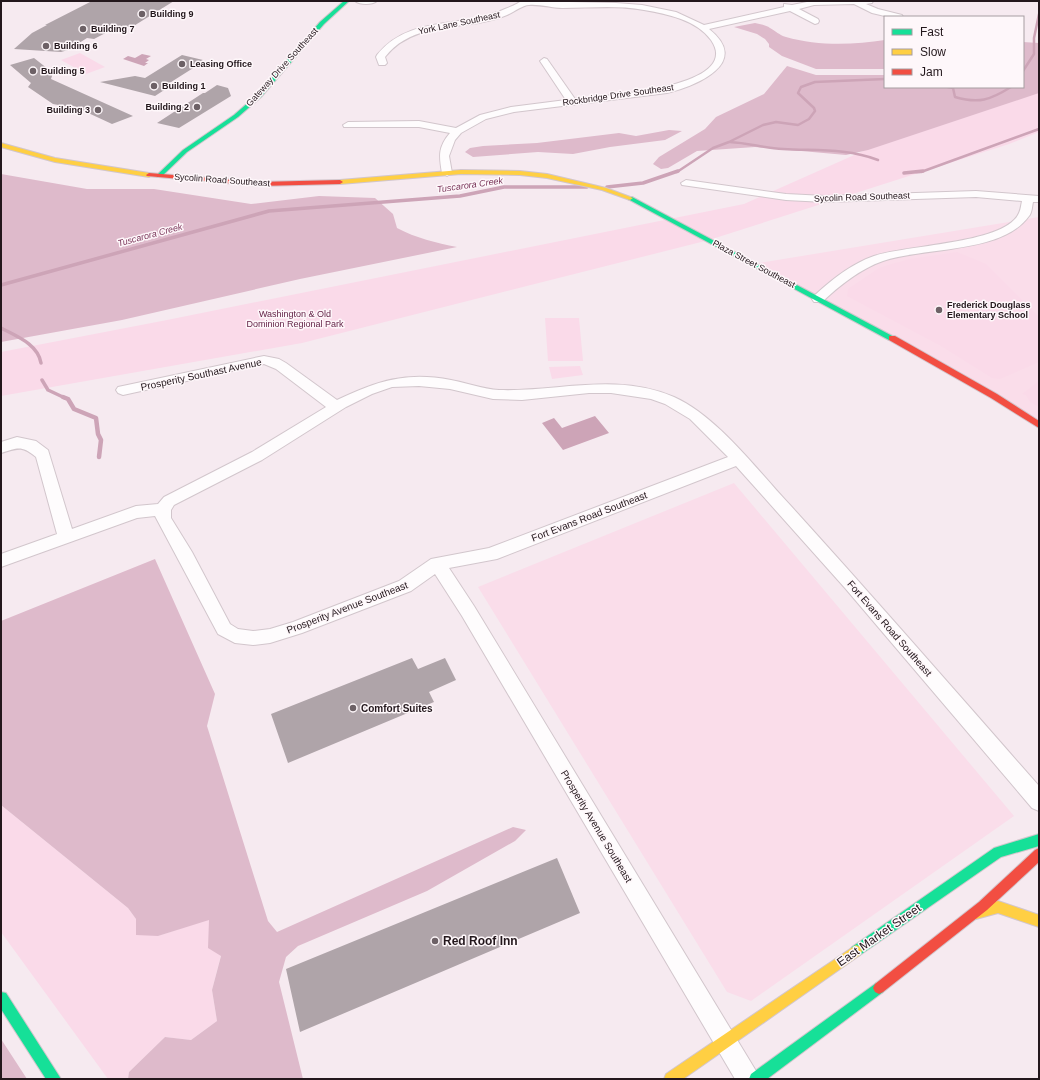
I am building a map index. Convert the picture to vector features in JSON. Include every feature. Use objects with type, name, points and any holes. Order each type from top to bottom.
[{"type":"main road","name":"Gateway Drive Southeast","points":[[159,176],[185,151],[236,116],[254,101],[322,23],[347,1]]},
{"type":"main road","name":"Sycolin Road Southeast","points":[[1,144],[30,155],[76,165],[159,176],[259,184],[338,182],[447,174]]},
{"type":"main road","name":"Plaza Street Southeast","points":[[447,174],[461,172],[547,176],[604,189],[655,211],[936,362],[994,396],[1039,425]]},
{"type":"main road","name":"East Market Street","points":[[671,1079],[998,852],[1039,840]]},
{"type":"main road","points":[[756,1079],[842,1018],[976,913],[1016,878],[1039,854]]},
{"type":"main road","points":[[976,913],[998,907],[1039,921]]},
{"type":"main road","points":[[1,998],[54,1079]]},
{"type":"street","points":[[359,1],[372,1]]},
{"type":"street","points":[[779,1],[815,21]]},
{"type":"street","points":[[705,27],[814,3],[869,1]]},
{"type":"street","name":"Rockbridge Drive Southeast","points":[[447,174],[444,156],[446,147],[450,139],[457,131],[470,123],[498,112],[572,101],[667,90],[702,77],[716,65],[721,55],[715,37],[705,27],[690,20],[664,12],[635,6],[565,6],[526,2]]},
{"type":"street","name":"York Lane Southeast","points":[[382,63],[380,57],[384,49],[408,35],[441,26],[492,17],[505,13],[526,2]]},
{"type":"street","points":[[855,2],[875,11],[895,16]]},
{"type":"street","points":[[544,60],[572,101]]},
{"type":"street","points":[[348,126],[419,124],[457,131]]},
{"type":"street","name":"Sycolin Road Southeast","points":[[686,183],[786,197],[825,199],[969,194],[1033,198]]},
{"type":"street","points":[[818,299],[836,282],[879,258],[993,237],[1006,231],[1024,215],[1033,198]]},
{"type":"street","name":"Prosperity Southast Avenue","points":[[123,390],[264,360],[274,362],[281,366],[336,407]]},
{"type":"street","name":"Fort Evans Road Southeast","points":[[336,407],[366,391],[391,383],[419,381],[450,384],[493,394],[522,395],[589,388],[611,388],[653,395],[670,401],[695,416],[738,459],[851,583],[1039,800]]},
{"type":"street","points":[[1,561],[136,512],[163,510],[169,501],[257,456],[336,407]]},
{"type":"street","points":[[1,448],[17,442],[31,445],[43,454],[66,537]]},
{"type":"street","name":"Fort Evans Road Southeast","points":[[437,564],[491,554],[738,459]]},
{"type":"street","name":"Prosperity Avenue Southeast","points":[[163,510],[162,518],[186,557],[224,629],[235,636],[254,638],[270,636],[296,628],[405,586],[437,564],[472,618],[726,1042]]},
{"type":"street","points":[[726,1042],[748,1079]]},
{"type":"shaded area","points":[[755,23],[767,26],[784,36],[810,42],[848,44],[884,40],[884,69],[816,69],[782,56],[769,47],[769,44],[765,39],[757,34],[734,27]]},
{"type":"shaded area","points":[[1024,42],[1039,43],[1039,93],[868,150],[846,155],[755,147],[697,151],[668,168],[661,169],[653,164],[659,157],[705,129],[716,117],[764,94],[787,66],[816,75],[884,75],[884,88],[1024,88]]},
{"type":"shaded area","points":[[142,54],[151,56],[146,59],[149,60],[144,66],[123,59],[128,56],[135,58]]},
{"type":"shaded area","points":[[669,130],[682,131],[665,140],[610,147],[573,154],[538,152],[473,157],[465,152],[470,148],[483,146],[537,143],[619,133],[636,136]]},
{"type":"shaded area","points":[[1,174],[87,189],[154,189],[251,204],[319,196],[375,198],[393,214],[397,228],[426,240],[457,247],[300,279],[122,320],[1,342]]},
{"type":"shaded area","name":"Frederick Douglass Elementary School","points":[[1039,217],[1039,425],[753,264]]},
{"type":"shaded area","points":[[595,416],[609,433],[563,450],[542,423],[554,418],[562,428]]},
{"type":"shaded area","points":[[734,483],[1014,816],[751,1001],[727,992],[478,587]]},
{"type":"shaded area","points":[[155,559],[215,694],[207,726],[268,921],[277,932],[513,827],[526,830],[515,841],[427,891],[298,946],[286,957],[279,982],[303,1079],[128,1079],[129,1072],[165,1037],[191,1040],[217,1021],[212,990],[221,956],[208,948],[209,920],[158,936],[136,935],[136,919],[128,908],[1,805],[1,621]]},
{"type":"shaded area","points":[[1,1039],[27,1079],[1,1079]]},
{"type":"green space","points":[[80,53],[105,67],[86,74],[61,60]]},
{"type":"green space","name":"Washington & Old Dominion Regional Park","points":[[1039,89],[1039,132],[1009,144],[709,240],[302,343],[1,396],[1,352],[744,204],[870,148]]},
{"type":"green space","points":[[957,252],[986,264],[1039,317],[1039,362],[1000,379],[992,378],[941,346],[847,296],[848,289],[879,268],[910,259]]},
{"type":"green space","points":[[545,318],[579,318],[583,361],[548,361]]},
{"type":"green space","points":[[580,366],[583,375],[552,379],[549,367]]},
{"type":"green space","points":[[1039,381],[1039,407],[1030,402],[1026,395],[1022,394]]},
{"type":"green space","points":[[1,805],[128,908],[136,919],[158,936],[209,919],[221,955],[212,990],[217,1021],[191,1040],[165,1037],[129,1072],[128,1079],[108,1079],[1,932]]},
{"type":"building","points":[[92,1],[174,1],[132,27],[117,27],[94,39],[87,38],[68,50],[61,52],[14,49],[32,33],[47,25],[45,25]]},
{"type":"building","points":[[182,55],[203,60],[196,64],[198,65],[168,84],[172,85],[155,96],[100,82],[135,76],[145,78]]},
{"type":"building","points":[[34,58],[53,73],[51,79],[133,116],[112,124],[71,105],[69,107],[53,104],[28,87],[31,83],[10,65]]},
{"type":"building","name":"Building 2","points":[[217,85],[228,88],[231,96],[179,128],[157,123],[203,93]]},
{"type":"building","name":"Comfort Suites","points":[[412,658],[418,669],[445,658],[456,680],[429,692],[434,702],[288,763],[271,714]]},
{"type":"building","name":"Red Roof Inn","points":[[557,858],[580,913],[300,1032],[286,969]]},
{"type":"waterway","name":"Tuscarora Creek","points":[[1024,69],[1034,54],[1034,38],[1039,14]]},
{"type":"waterway","name":"Tuscarora Creek","points":[[677,172],[713,148],[729,142],[763,125],[776,122],[798,125],[809,119],[815,111],[814,108],[798,93],[801,87],[815,82],[884,79]]},
{"type":"waterway","name":"Tuscarora Creek","points":[[953,88],[955,97],[971,100],[984,100],[1009,88]]},
{"type":"waterway","points":[[916,172],[921,172],[1039,129]]},
{"type":"waterway","points":[[730,142],[795,150],[843,152],[866,156],[878,160]]},
{"type":"waterway","name":"Tuscarora Creek","points":[[607,187],[643,183],[678,171]]},
{"type":"waterway","points":[[904,173],[923,171]]},
{"type":"waterway","name":"Tuscarora Creek","points":[[1,285],[269,211],[460,196],[504,187],[587,187]]},
{"type":"waterway","points":[[1,328],[26,341],[36,351],[41,363]]},
{"type":"waterway","points":[[42,380],[48,390],[65,398]]},
{"type":"waterway","points":[[63,397],[68,399],[74,409],[96,418],[98,434],[101,440],[99,457]]},
{"type":"traffic: fast","points":[[159,176],[185,151],[236,116],[259,96],[322,23],[347,1]]},
{"type":"traffic: fast","points":[[630,198],[892,338]]},
{"type":"traffic: fast","points":[[856,951],[998,852],[1039,840]]},
{"type":"traffic: fast","points":[[756,1079],[879,988]]},
{"type":"traffic: fast","points":[[1,998],[54,1079]]},
{"type":"traffic: slow","points":[[1,145],[55,160],[149,175]]},
{"type":"traffic: slow","points":[[340,182],[461,172],[520,173],[547,176],[604,189],[630,198]]},
{"type":"traffic: slow","points":[[976,913],[998,907],[1039,921]]},
{"type":"traffic: slow","points":[[671,1079],[856,951]]},
{"type":"traffic: jam","points":[[149,175],[259,184],[340,182]]},
{"type":"traffic: jam","points":[[892,338],[994,396],[1039,425]]},
{"type":"traffic: jam","points":[[879,988],[983,906],[1039,854]]},
{"type":"place","name":"Building 9","points":[[142,14]]},
{"type":"place","name":"Building 7","points":[[83,29]]},
{"type":"place","name":"Building 6","points":[[46,46]]},
{"type":"place","name":"Leasing Office","points":[[182,64]]},
{"type":"place","name":"Building 5","points":[[33,71]]},
{"type":"place","name":"Building 1","points":[[154,86]]},
{"type":"place","name":"Building 2","points":[[197,107]]},
{"type":"place","name":"Building 3","points":[[98,110]]},
{"type":"place","name":"Frederick Douglass Elementary School","points":[[939,310]]},
{"type":"place","name":"Comfort Suites","points":[[353,708]]},
{"type":"place","name":"Red Roof Inn","points":[[435,941]]}]
